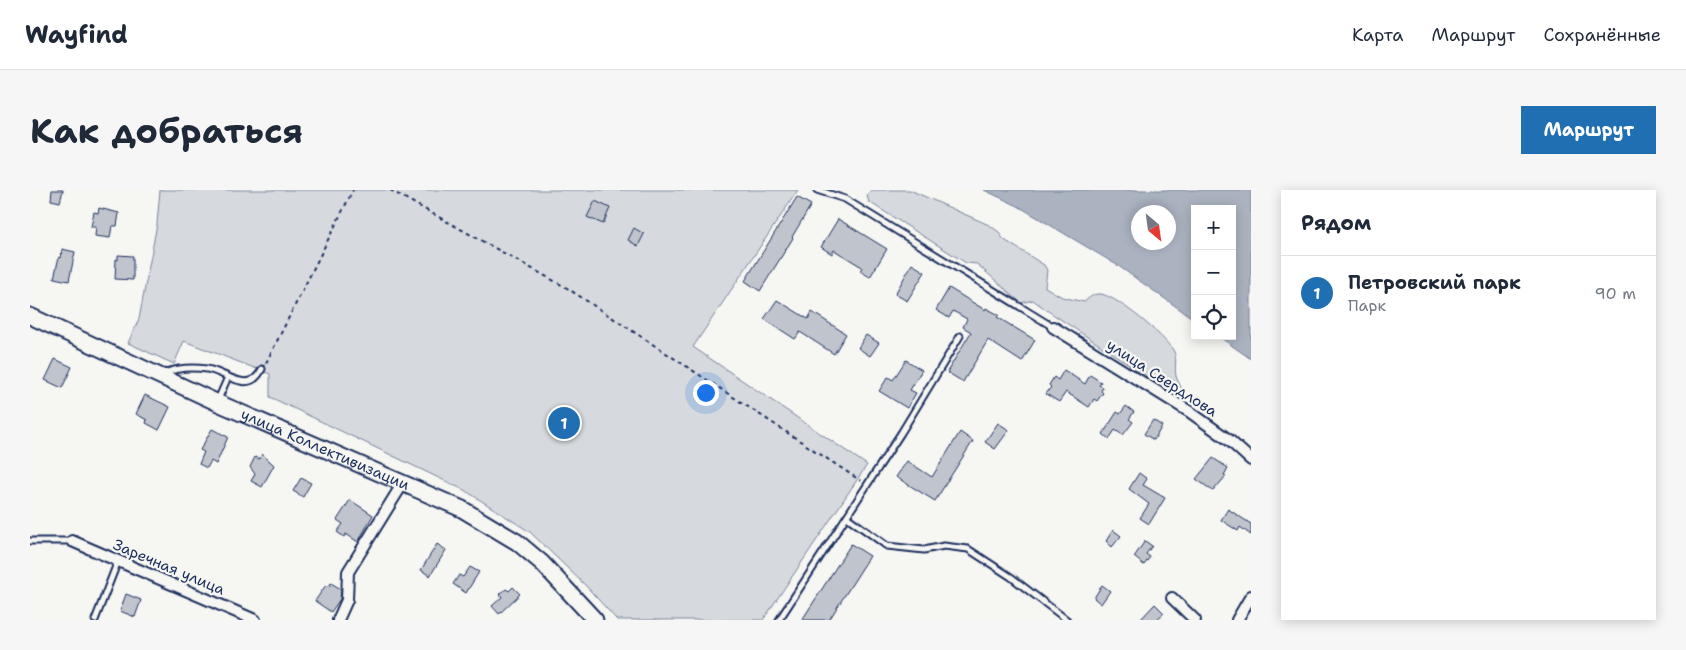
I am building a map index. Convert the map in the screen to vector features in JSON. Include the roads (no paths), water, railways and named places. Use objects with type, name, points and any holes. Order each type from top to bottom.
[{"type":"main road","name":"улица Коллективизации","points":[[30,316],[216,402],[462,509],[517,542],[548,569],[595,620]]},
{"type":"street","name":"улица Свердлова","points":[[1053,327],[1190,412],[1229,440],[1251,460]]},
{"type":"street","points":[[338,620],[347,600],[348,572],[403,483]]},
{"type":"street","name":"Заречная улица","points":[[72,541],[255,620]]},
{"type":"street","points":[[1237,620],[1251,596]]},
{"type":"street","points":[[1172,598],[1195,620]]},
{"type":"lane","points":[[817,190],[845,200],[1053,327]]},
{"type":"lane","points":[[779,620],[905,426],[960,336]]},
{"type":"lane","points":[[159,376],[173,370],[207,369],[241,383],[255,379],[262,369]]},
{"type":"lane","points":[[216,402],[228,377]]},
{"type":"lane","points":[[847,517],[887,546],[924,550],[944,546],[968,549],[1022,584],[1067,620]]},
{"type":"lane","points":[[30,541],[72,541]]},
{"type":"lane","points":[[95,620],[118,561]]},
{"type":"place","name":"Петровский парк","points":[[564,423]]}]
